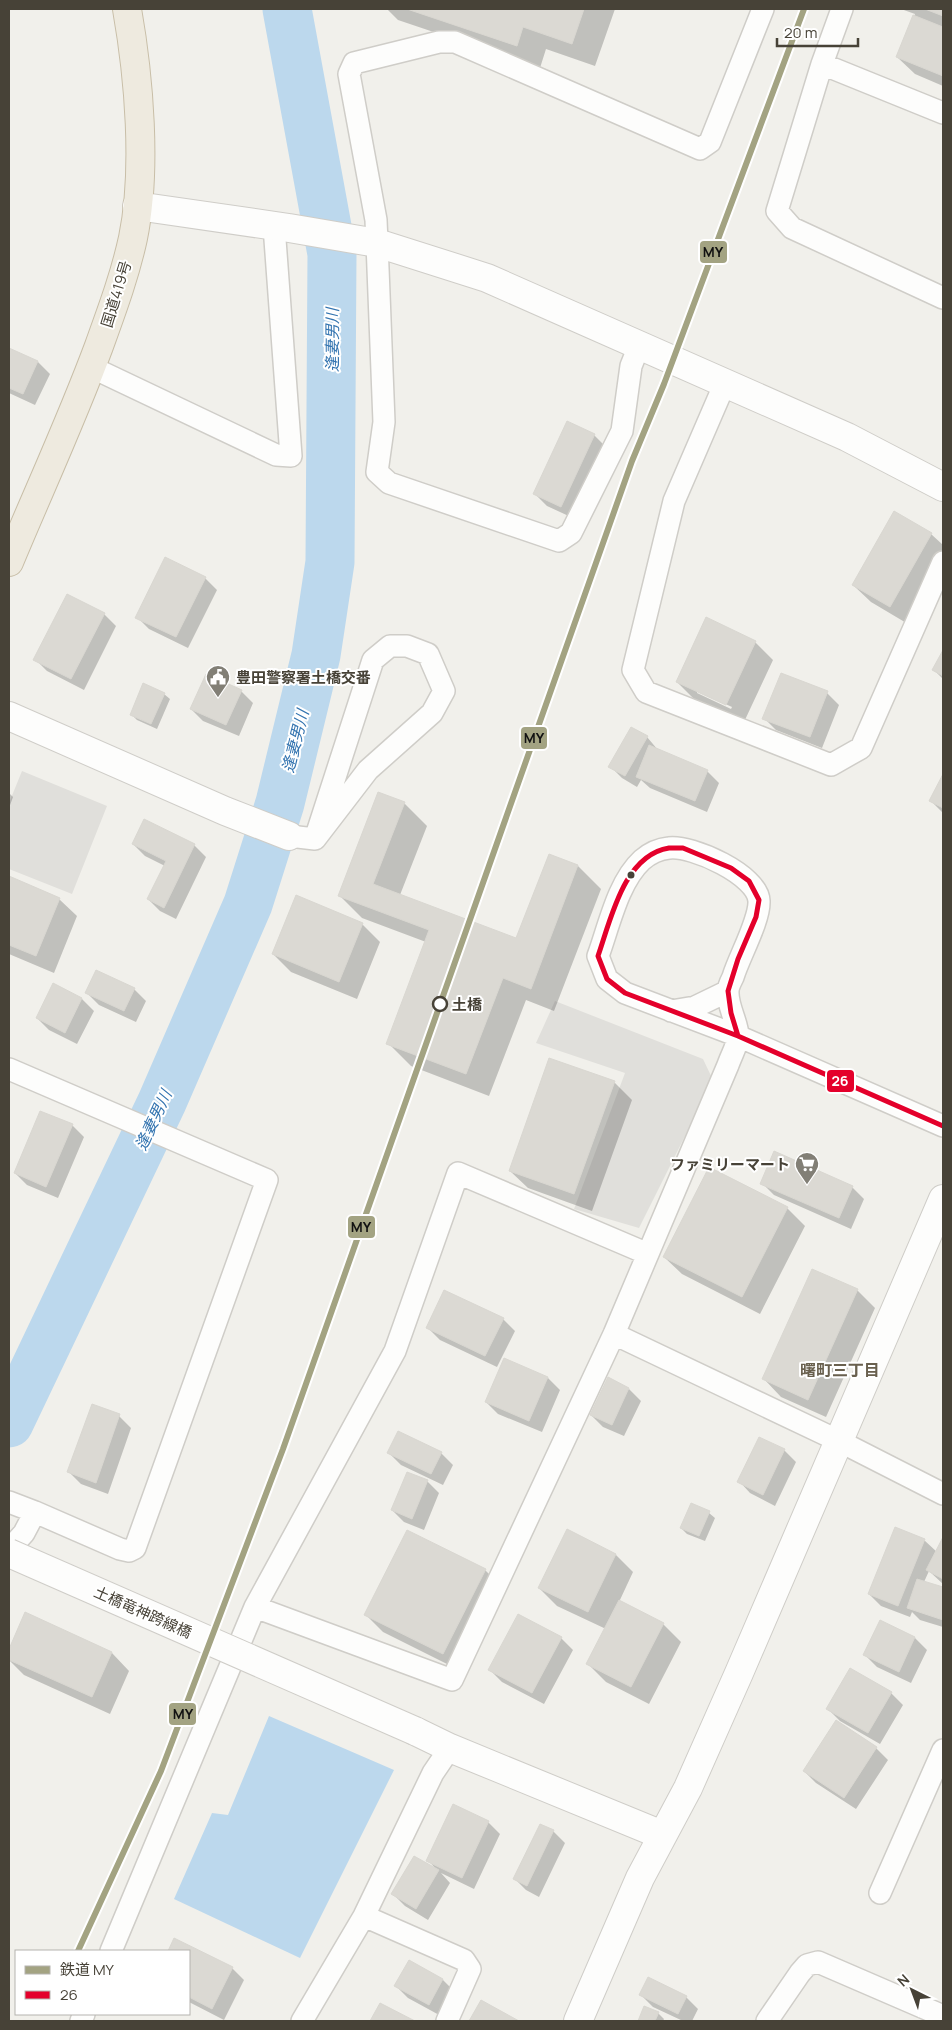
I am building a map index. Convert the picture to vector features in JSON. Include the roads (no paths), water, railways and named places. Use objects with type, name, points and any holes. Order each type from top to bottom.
[{"type":"highway","name":"国道419号","points":[[9,562],[82,393],[119,292],[133,237],[137,206],[138,117],[134,51],[126,9]]},
{"type":"street","points":[[640,346],[631,366],[622,431],[571,533],[559,541],[389,483],[377,472],[384,422],[378,243],[376,220],[349,74],[354,63],[439,42],[456,42],[700,149],[710,142],[763,9]]},
{"type":"street","points":[[842,9],[822,64],[777,211],[792,228],[943,298]]},
{"type":"street","points":[[822,64],[943,113]]},
{"type":"street","points":[[137,206],[378,243],[487,278],[847,437],[943,487]]},
{"type":"street","points":[[91,367],[276,456],[290,456],[282,227]]},
{"type":"street","points":[[725,383],[674,501],[633,670],[646,692],[831,765],[861,748],[943,562]]},
{"type":"street","points":[[390,646],[407,646],[428,654],[444,691],[432,713],[368,770],[315,839],[373,660],[390,646]]},
{"type":"street","points":[[9,716],[225,811],[289,836],[315,839]]},
{"type":"street","points":[[255,1607],[452,1680],[614,1334],[728,1065],[738,1036],[731,1013],[728,991],[738,960],[756,917],[759,900],[749,881],[731,868],[683,848],[656,850],[642,861],[625,882],[598,956],[607,979],[625,994],[738,1036],[943,1126]]},
{"type":"street","points":[[671,1011],[695,1007],[728,991]]},
{"type":"street","points":[[9,1071],[267,1180],[135,1548],[129,1551],[120,1549],[22,1507],[24,1533],[12,1548]]},
{"type":"street","points":[[111,1950],[255,1607],[395,1351],[458,1172],[648,1254]]},
{"type":"street","points":[[578,2021],[640,1878],[692,1779],[943,1199]]},
{"type":"street","points":[[614,1334],[839,1441],[943,1494]]},
{"type":"street","name":"土橋竜神跨線橋","points":[[12,1548],[450,1748],[662,1835]]},
{"type":"street","points":[[302,2021],[364,1916],[433,1773],[450,1748]]},
{"type":"street","points":[[880,1893],[943,1750]]},
{"type":"street","points":[[364,1916],[464,1960],[470,1969],[448,2021]]},
{"type":"street","points":[[768,2021],[803,1969],[807,1965],[818,1962],[943,2016]]},
{"type":"water","points":[[269,1716],[394,1770],[300,1958],[174,1899],[212,1813],[228,1815]]},
{"type":"waterway","name":"逢妻男川","points":[[9,1423],[162,1102],[248,904],[280,803],[316,655],[330,562],[332,254],[287,9]]},
{"type":"rail line","name":"MY","points":[[78,1950],[161,1771],[283,1449],[632,461],[664,384],[804,9]]},
{"type":"place","name":"豊田警察署土橋交番","points":[[218,698]]},
{"type":"place","name":"土橋","points":[[440,1004]]},
{"type":"place","name":"ファミリーマート","points":[[807,1185]]},
{"type":"district","name":"曙町三丁目","points":[[840,1370]]}]
